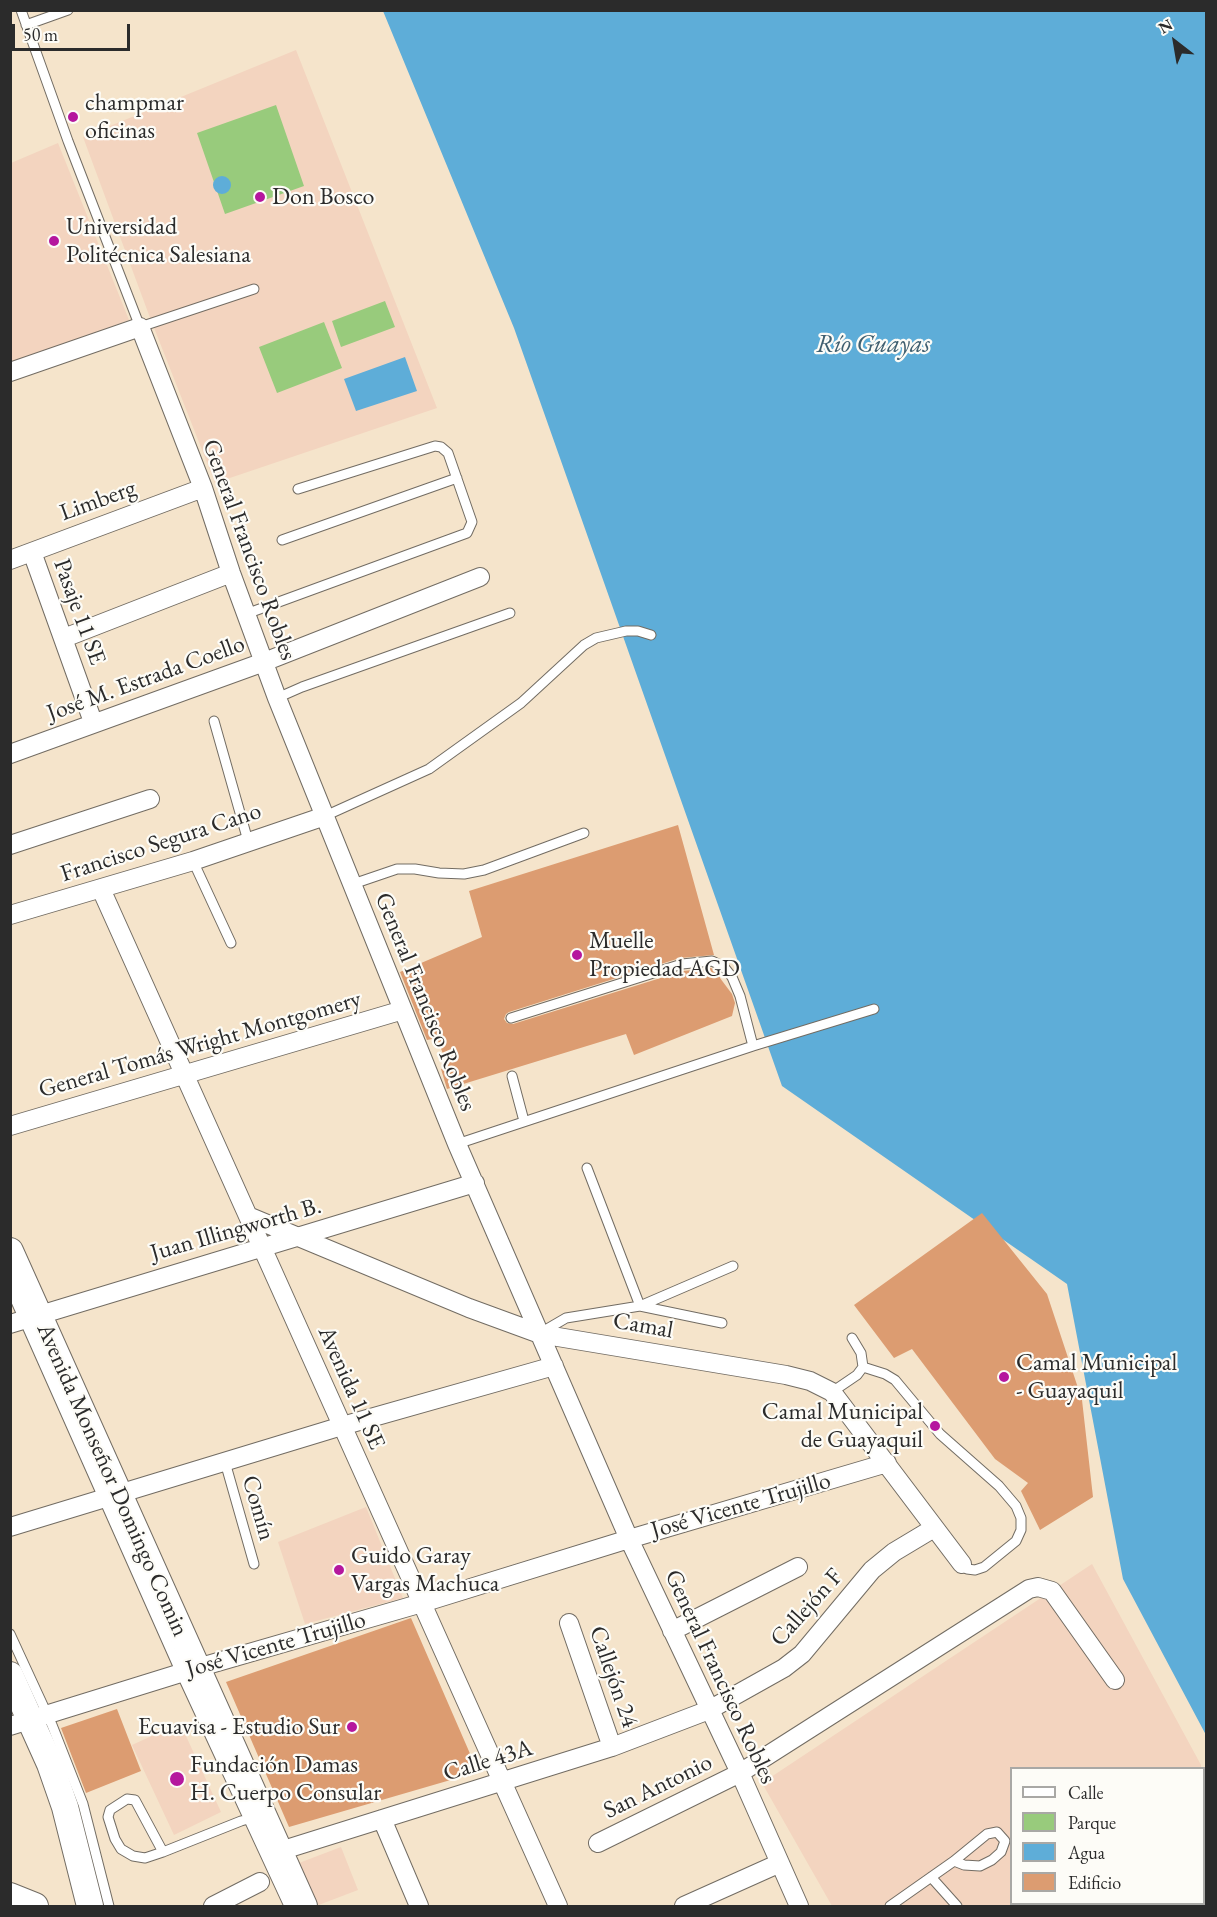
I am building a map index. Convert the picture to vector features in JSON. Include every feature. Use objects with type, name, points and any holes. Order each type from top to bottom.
[{"type":"main road","name":"Avenida Monseñor Domingo Comin","points":[[10,1251],[24,1319],[111,1496],[255,1814],[279,1851],[304,1906]]},
{"type":"main road","points":[[10,1675],[50,1764],[65,1807],[90,1906]]},
{"type":"main road","points":[[10,1896],[35,1906]]},
{"type":"street","points":[[10,372],[140,327]]},
{"type":"street","name":"General Francisco Robles","points":[[140,327],[203,488],[231,573],[277,698],[457,1144],[629,1539],[740,1773],[799,1906]]},
{"type":"street","name":"Limberg","points":[[10,560],[203,488]]},
{"type":"street","name":"Pasaje 11 SE","points":[[32,552],[93,722]]},
{"type":"street","points":[[64,638],[231,573]]},
{"type":"street","name":"José M. Estrada Coello","points":[[10,754],[93,722],[264,662],[480,577]]},
{"type":"street","points":[[10,845],[150,799]]},
{"type":"street","name":"Francisco Segura Cano","points":[[10,915],[193,861],[326,816]]},
{"type":"street","name":"Avenida 11 SE","points":[[101,889],[558,1906]]},
{"type":"street","name":"General Tomás Wright Montgomery","points":[[10,1126],[403,1010]]},
{"type":"street","name":"Juan Illingworth B.","points":[[24,1319],[475,1183]]},
{"type":"street","name":"Camal","points":[[248,1216],[469,1308],[540,1334],[810,1381],[832,1392],[962,1564]]},
{"type":"street","points":[[10,1527],[342,1426],[554,1366]]},
{"type":"street","name":"José Vicente Trujillo","points":[[29,1720],[886,1463]]},
{"type":"street","name":"Callejón F","points":[[709,1710],[776,1673],[802,1654],[872,1570],[894,1552],[934,1528]]},
{"type":"street","points":[[672,1631],[798,1567]]},
{"type":"street","name":"San Antonio","points":[[598,1843],[740,1773],[1029,1589],[1038,1587],[1052,1592],[1115,1680]]},
{"type":"street","name":"Callejón 24","points":[[568,1623],[612,1747]]},
{"type":"street","name":"Calle 43A","points":[[279,1851],[612,1747],[709,1710]]},
{"type":"street","points":[[382,1819],[419,1906]]},
{"type":"street","points":[[684,1906],[780,1863]]},
{"type":"street","points":[[213,1906],[260,1882]]},
{"type":"lane","name":"General Francisco Robles","points":[[21,10],[140,327]]},
{"type":"lane","points":[[26,25],[68,10]]},
{"type":"lane","points":[[140,327],[254,289]]},
{"type":"lane","points":[[246,614],[467,533],[472,522],[448,453],[441,447],[435,446],[298,489]]},
{"type":"lane","points":[[282,540],[458,478]]},
{"type":"lane","points":[[277,698],[510,613]]},
{"type":"lane","points":[[326,816],[429,769],[521,703],[590,641],[608,634],[626,631],[638,630],[651,635]]},
{"type":"lane","points":[[214,721],[248,841]]},
{"type":"lane","points":[[353,884],[398,869],[464,874],[484,870],[584,833]]},
{"type":"lane","points":[[193,861],[231,943]]},
{"type":"lane","points":[[511,1018],[682,964],[712,961],[724,967],[732,977],[740,996],[753,1046]]},
{"type":"lane","points":[[457,1144],[753,1046],[874,1009]]},
{"type":"lane","points":[[512,1076],[524,1121]]},
{"type":"lane","points":[[587,1168],[640,1306]]},
{"type":"lane","points":[[540,1334],[566,1318],[640,1306],[733,1266]]},
{"type":"lane","name":"Avenida Monseñor Domingo Comin","points":[[10,1288],[24,1319]]},
{"type":"lane","points":[[640,1306],[722,1323]]},
{"type":"lane","points":[[832,1392],[857,1375],[863,1367],[861,1353],[852,1338]]},
{"type":"lane","points":[[863,1367],[885,1374],[894,1380],[940,1434],[999,1486],[1016,1506],[1021,1518],[1021,1530],[1016,1541],[984,1567],[975,1570],[967,1569],[962,1564]]},
{"type":"lane","name":"Comín","points":[[225,1462],[254,1564]]},
{"type":"lane","points":[[10,1634],[29,1720],[83,1804],[109,1906]]},
{"type":"lane","points":[[163,1852],[135,1800],[127,1799],[110,1810],[108,1817],[121,1850],[133,1856],[145,1858],[163,1852],[255,1814]]},
{"type":"lane","name":"Avenida Monseñor Domingo Comin","points":[[255,1814],[289,1906]]},
{"type":"lane","points":[[890,1906],[987,1833],[997,1832],[1005,1841],[1001,1852],[980,1866],[964,1865],[954,1860]]},
{"type":"lane","points":[[931,1877],[957,1906]]},
{"type":"shaded area","name":"Universidad Politécnica Salesiana","points":[[296,50],[437,408],[215,483],[83,137]]},
{"type":"shaded area","name":"Universidad Politécnica Salesiana","points":[[58,143],[129,320],[11,365],[11,163]]},
{"type":"shaded area","name":"Guido Garay Vargas Machuca","points":[[366,1507],[403,1598],[305,1624],[278,1542]]},
{"type":"shaded area","points":[[1092,1564],[1201,1767],[1010,1767],[1010,1905],[1205,1905],[1205,1790],[1206,1906],[832,1906],[762,1783]]},
{"type":"shaded area","name":"Fundación Damas H. Cuerpo Consular","points":[[180,1723],[221,1812],[174,1835],[132,1745]]},
{"type":"shaded area","points":[[341,1847],[358,1890],[316,1906],[299,1863]]},
{"type":"green space","points":[[276,105],[304,186],[225,214],[197,133]]},
{"type":"green space","points":[[385,301],[395,327],[341,347],[332,321]]},
{"type":"green space","points":[[324,322],[342,368],[277,393],[259,347]]},
{"type":"water","name":"Río Guayas","points":[[383,11],[1206,11],[1206,1735],[1123,1579],[1067,1284],[782,1086],[514,328]]},
{"type":"water","points":[[222,176],[228,179],[231,185],[228,191],[222,194],[216,191],[213,185],[216,179]]},
{"type":"water","points":[[405,357],[417,391],[356,411],[344,379]]},
{"type":"building","name":"Muelle Propiedad AGD","points":[[678,825],[714,955],[680,958],[509,1012],[504,1019],[507,1023],[513,1024],[683,971],[711,968],[718,972],[732,994],[735,1003],[732,1016],[634,1055],[626,1034],[447,1089],[441,1069],[448,1067],[437,1038],[427,1040],[400,972],[482,937],[469,891]]},
{"type":"building","name":"Camal Municipal - Guayaquil","points":[[982,1213],[1047,1294],[1082,1400],[1093,1497],[1040,1530],[1021,1491],[1028,1483],[995,1459],[912,1349],[894,1358],[854,1305]]},
{"type":"building","name":"Ecuavisa - Estudio Sur","points":[[411,1618],[478,1772],[289,1827],[226,1682]]},
{"type":"building","points":[[117,1709],[141,1771],[86,1793],[61,1728]]},
{"type":"place","name":"champmar oficinas","points":[[73,117]]},
{"type":"place","name":"Don Bosco","points":[[260,197]]},
{"type":"place","name":"Universidad Politécnica Salesiana","points":[[54,241]]},
{"type":"place","name":"Muelle Propiedad AGD","points":[[577,955]]},
{"type":"place","name":"Camal Municipal - Guayaquil","points":[[1004,1377]]},
{"type":"place","name":"Camal Municipal de Guayaquil","points":[[935,1426]]},
{"type":"place","name":"Guido Garay Vargas Machuca","points":[[339,1570]]},
{"type":"place","name":"Ecuavisa - Estudio Sur","points":[[352,1727]]},
{"type":"place","name":"Fundación Damas H. Cuerpo Consular","points":[[177,1779]]}]
